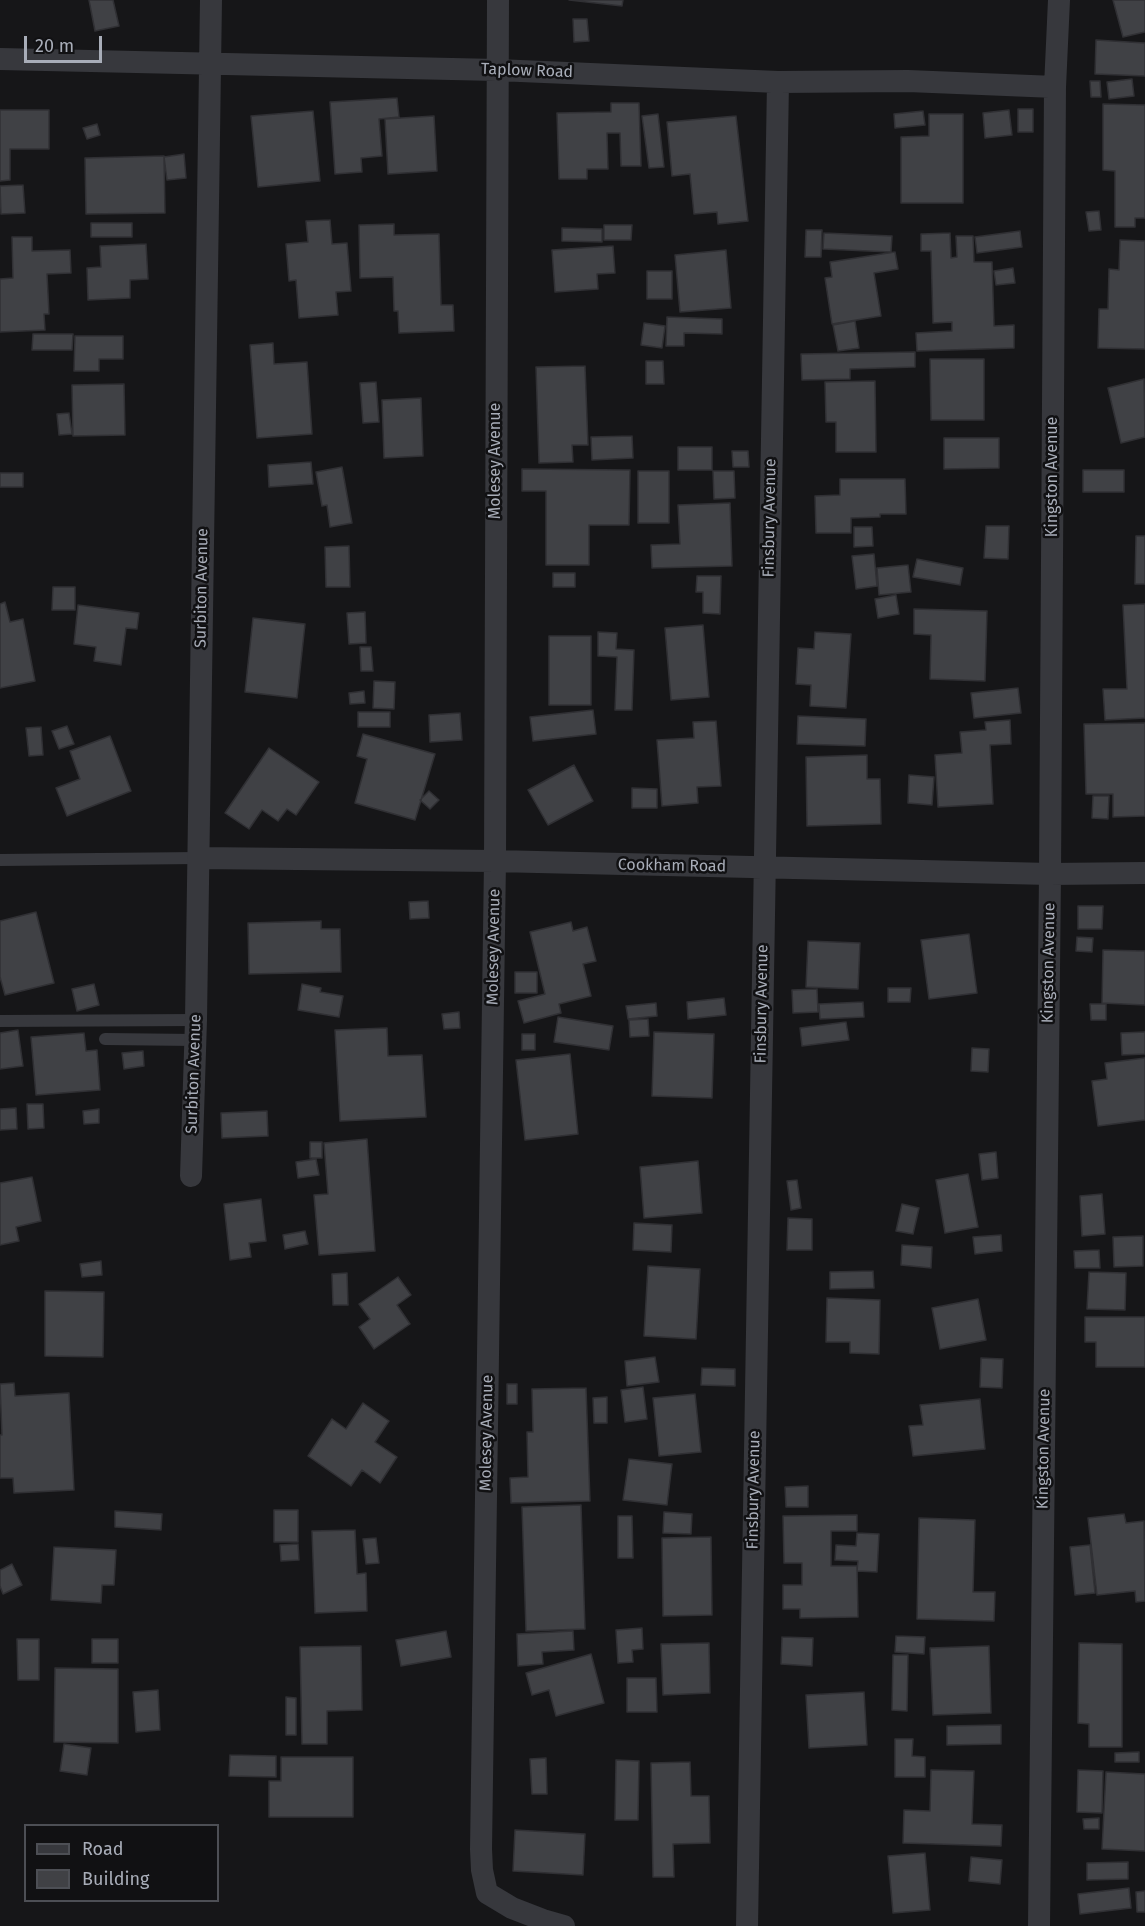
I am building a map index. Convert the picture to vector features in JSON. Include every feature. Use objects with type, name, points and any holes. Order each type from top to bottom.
[{"type":"street","name":"Surbiton Avenue","points":[[191,1176],[196,1030],[211,0]]},
{"type":"street","name":"Molesey Avenue","points":[[498,0],[495,861],[481,1850],[487,1893],[512,1908],[564,1926]]},
{"type":"street","name":"Kingston Avenue","points":[[1039,1926],[1050,874],[1055,87],[1059,0]]},
{"type":"street","name":"Taplow Road","points":[[0,59],[497,70],[778,82],[908,81],[1055,87]]},
{"type":"street","name":"Finsbury Avenue","points":[[747,1926],[778,82]]},
{"type":"street","name":"Cookham Road","points":[[198,858],[495,861],[1050,874],[1145,873]]},
{"type":"lane","points":[[0,860],[198,858]]},
{"type":"lane","points":[[0,1021],[196,1030]]},
{"type":"lane","points":[[105,1039],[196,1030]]},
{"type":"building","points":[[89,0],[113,0],[119,26],[95,31]]},
{"type":"building","points":[[569,0],[623,0],[622,6]]},
{"type":"building","points":[[1113,0],[1145,0],[1145,32],[1123,37]]},
{"type":"building","points":[[573,19],[587,19],[589,41],[574,42]]},
{"type":"building","points":[[1096,40],[1145,43],[1145,76],[1095,74]]},
{"type":"building","points":[[1132,79],[1134,96],[1109,99],[1107,82]]},
{"type":"building","points":[[1090,81],[1100,81],[1101,97],[1091,97]]},
{"type":"building","points":[[397,98],[399,117],[379,119],[382,156],[361,158],[362,172],[335,174],[330,102]]},
{"type":"building","points":[[611,103],[639,103],[641,166],[621,166],[620,133],[607,133],[608,169],[587,169],[587,179],[559,179],[557,113],[611,112]]},
{"type":"building","points":[[1103,104],[1145,105],[1145,218],[1135,218],[1135,227],[1115,227],[1115,171],[1103,170]]},
{"type":"building","points":[[1018,109],[1033,109],[1033,132],[1018,132]]},
{"type":"building","points":[[0,110],[49,110],[49,149],[10,149],[10,180],[0,181]]},
{"type":"building","points":[[1009,110],[1012,135],[985,138],[983,113]]},
{"type":"building","points":[[313,111],[320,181],[258,187],[251,116]]},
{"type":"building","points":[[923,111],[925,125],[895,128],[894,114]]},
{"type":"building","points":[[658,114],[664,167],[649,168],[642,116]]},
{"type":"building","points":[[929,114],[963,114],[963,203],[901,203],[901,137],[929,136]]},
{"type":"building","points":[[434,116],[437,171],[388,174],[385,119]]},
{"type":"building","points":[[736,116],[748,221],[718,224],[717,212],[694,214],[690,174],[672,176],[667,122]]},
{"type":"building","points":[[97,124],[100,135],[87,139],[83,128]]},
{"type":"building","points":[[184,154],[186,178],[167,180],[164,157]]},
{"type":"building","points":[[164,156],[165,213],[86,214],[85,158]]},
{"type":"building","points":[[23,185],[25,213],[1,214],[0,186]]},
{"type":"building","points":[[1099,211],[1101,230],[1089,231],[1086,212]]},
{"type":"building","points":[[330,220],[332,244],[347,243],[351,291],[336,292],[338,315],[299,318],[296,280],[289,281],[286,244],[308,242],[306,221]]},
{"type":"building","points":[[91,223],[132,223],[132,237],[91,237]]},
{"type":"building","points":[[394,224],[394,235],[439,234],[441,305],[453,305],[454,331],[399,333],[398,311],[394,311],[393,277],[360,278],[359,225]]},
{"type":"building","points":[[604,225],[632,225],[631,240],[604,240]]},
{"type":"building","points":[[562,228],[602,229],[602,242],[562,241]]},
{"type":"building","points":[[806,230],[822,230],[821,257],[805,257]]},
{"type":"building","points":[[1020,231],[1022,247],[977,253],[975,237]]},
{"type":"building","points":[[824,233],[892,236],[891,252],[823,249]]},
{"type":"building","points":[[950,233],[951,258],[957,257],[956,236],[973,236],[974,262],[992,262],[994,326],[1014,325],[1014,348],[917,351],[916,333],[952,331],[952,322],[933,323],[931,251],[921,251],[921,234]]},
{"type":"building","points":[[12,237],[32,237],[32,251],[70,250],[71,273],[47,274],[49,314],[44,314],[45,330],[0,332],[0,279],[13,278]]},
{"type":"building","points":[[1120,240],[1145,241],[1145,349],[1098,348],[1099,309],[1108,309],[1109,269],[1119,270]]},
{"type":"building","points":[[146,244],[148,279],[130,280],[130,298],[88,300],[87,268],[101,267],[100,246]]},
{"type":"building","points":[[613,246],[615,273],[597,274],[598,289],[555,292],[552,250]]},
{"type":"building","points":[[726,250],[731,308],[680,312],[675,255]]},
{"type":"building","points":[[895,252],[898,269],[874,273],[881,316],[832,324],[825,278],[832,277],[830,262]]},
{"type":"building","points":[[1013,268],[1015,283],[996,285],[994,271]]},
{"type":"building","points":[[647,271],[672,271],[672,299],[647,299]]},
{"type":"building","points":[[667,317],[722,319],[722,334],[684,333],[684,346],[666,346]]},
{"type":"building","points":[[855,321],[859,348],[838,351],[833,325]]},
{"type":"building","points":[[644,323],[665,326],[662,348],[641,345]]},
{"type":"building","points":[[33,334],[73,334],[72,350],[32,350]]},
{"type":"building","points":[[75,336],[123,336],[123,359],[99,359],[99,371],[74,371]]},
{"type":"building","points":[[273,343],[274,364],[307,362],[312,434],[257,438],[250,345]]},
{"type":"building","points":[[915,352],[915,367],[850,369],[850,379],[802,380],[801,354]]},
{"type":"building","points":[[930,359],[984,359],[984,420],[931,420]]},
{"type":"building","points":[[646,361],[663,361],[664,384],[646,384]]},
{"type":"building","points":[[585,366],[588,445],[572,445],[573,462],[539,463],[536,367]]},
{"type":"building","points":[[1144,379],[1145,437],[1121,443],[1108,388]]},
{"type":"building","points":[[875,381],[876,452],[836,452],[836,422],[826,422],[825,382]]},
{"type":"building","points":[[376,382],[379,422],[363,423],[360,383]]},
{"type":"building","points":[[124,384],[125,435],[73,436],[72,385]]},
{"type":"building","points":[[421,398],[423,456],[384,458],[382,400]]},
{"type":"building","points":[[69,413],[72,434],[59,435],[57,414]]},
{"type":"building","points":[[632,436],[633,458],[592,460],[591,437]]},
{"type":"building","points":[[944,438],[999,438],[999,468],[944,469]]},
{"type":"building","points":[[678,447],[712,447],[712,470],[678,470]]},
{"type":"building","points":[[732,451],[748,451],[749,467],[733,467]]},
{"type":"building","points":[[311,462],[313,484],[269,487],[268,465]]},
{"type":"building","points":[[342,467],[352,523],[330,527],[327,505],[322,506],[316,472]]},
{"type":"building","points":[[522,469],[630,470],[629,525],[589,525],[589,565],[546,565],[546,491],[522,491]]},
{"type":"building","points":[[1083,470],[1124,470],[1124,492],[1083,492]]},
{"type":"building","points":[[638,471],[669,471],[669,523],[638,523]]},
{"type":"building","points":[[713,471],[734,471],[735,498],[714,499]]},
{"type":"building","points":[[0,473],[23,473],[23,487],[0,487]]},
{"type":"building","points":[[840,479],[905,479],[906,514],[880,514],[880,517],[851,518],[851,533],[816,533],[815,496],[840,495]]},
{"type":"building","points":[[730,503],[732,566],[652,568],[651,545],[680,544],[678,505]]},
{"type":"building","points":[[986,526],[1009,526],[1008,559],[984,558]]},
{"type":"building","points":[[854,527],[872,527],[873,546],[854,547]]},
{"type":"building","points":[[1136,536],[1145,536],[1145,584],[1135,584]]},
{"type":"building","points":[[349,546],[350,587],[326,587],[325,547]]},
{"type":"building","points":[[874,554],[877,586],[856,589],[852,556]]},
{"type":"building","points":[[917,559],[963,568],[960,585],[913,577]]},
{"type":"building","points":[[908,565],[911,592],[879,595],[877,568]]},
{"type":"building","points":[[553,573],[575,573],[575,587],[553,587]]},
{"type":"building","points":[[697,576],[721,576],[720,614],[703,613],[703,592],[696,592]]},
{"type":"building","points":[[53,587],[75,587],[75,610],[52,610]]},
{"type":"building","points":[[896,595],[899,614],[878,618],[875,599]]},
{"type":"building","points":[[5,602],[10,622],[23,619],[35,681],[0,688],[0,604]]},
{"type":"building","points":[[1145,604],[1145,718],[1105,720],[1103,689],[1127,689],[1123,605]]},
{"type":"building","points":[[78,605],[139,613],[137,629],[126,628],[121,665],[94,661],[96,647],[74,644]]},
{"type":"building","points":[[914,609],[987,611],[985,681],[930,679],[931,635],[914,634]]},
{"type":"building","points":[[365,612],[366,643],[349,644],[347,613]]},
{"type":"building","points":[[253,618],[305,624],[297,698],[245,692]]},
{"type":"building","points":[[703,625],[709,697],[671,700],[665,628]]},
{"type":"building","points":[[598,632],[617,633],[616,649],[634,650],[632,710],[615,710],[617,657],[598,656]]},
{"type":"building","points":[[815,632],[851,634],[846,708],[810,706],[811,685],[796,684],[798,648],[814,649]]},
{"type":"building","points":[[549,636],[591,636],[591,705],[549,705]]},
{"type":"building","points":[[360,647],[371,647],[373,671],[361,671]]},
{"type":"building","points":[[374,681],[395,682],[394,709],[373,708]]},
{"type":"building","points":[[1018,688],[1021,713],[974,718],[971,693]]},
{"type":"building","points":[[364,691],[365,703],[350,704],[349,693]]},
{"type":"building","points":[[593,710],[596,734],[533,741],[530,717]]},
{"type":"building","points":[[358,712],[390,712],[390,727],[358,727]]},
{"type":"building","points":[[460,713],[462,740],[430,742],[429,715]]},
{"type":"building","points":[[798,716],[866,719],[865,746],[797,744]]},
{"type":"building","points":[[1010,720],[1011,744],[990,745],[993,804],[938,807],[935,755],[962,753],[960,732],[986,730],[985,722]]},
{"type":"building","points":[[716,721],[721,786],[697,787],[698,803],[662,806],[657,740],[694,738],[693,722]]},
{"type":"building","points":[[1145,723],[1145,816],[1113,817],[1113,794],[1086,794],[1084,724]]},
{"type":"building","points":[[67,726],[74,744],[59,749],[52,731]]},
{"type":"building","points":[[41,727],[43,755],[29,756],[26,728]]},
{"type":"building","points":[[363,734],[435,754],[415,820],[355,803],[367,759],[357,756]]},
{"type":"building","points":[[110,736],[131,791],[67,816],[56,788],[80,779],[70,751]]},
{"type":"building","points":[[269,748],[319,782],[296,815],[287,809],[278,821],[262,810],[249,829],[225,813]]},
{"type":"building","points":[[867,755],[867,779],[880,779],[881,824],[807,826],[806,757]]},
{"type":"building","points":[[574,765],[593,801],[548,825],[528,790]]},
{"type":"building","points":[[909,775],[934,777],[932,805],[908,803]]},
{"type":"building","points":[[632,788],[657,789],[657,808],[632,808]]},
{"type":"building","points":[[429,791],[439,800],[430,809],[420,800]]},
{"type":"building","points":[[1093,796],[1109,796],[1108,819],[1092,818]]},
{"type":"building","points":[[428,901],[429,918],[410,919],[409,902]]},
{"type":"building","points":[[1078,906],[1103,906],[1102,929],[1078,929]]},
{"type":"building","points":[[36,912],[54,983],[5,995],[0,977],[0,921]]},
{"type":"building","points":[[321,921],[321,929],[340,929],[341,972],[249,974],[248,923]]},
{"type":"building","points":[[571,922],[573,931],[587,927],[596,961],[583,964],[591,996],[559,1004],[561,1013],[524,1023],[518,1001],[545,994],[530,932]]},
{"type":"building","points":[[969,934],[977,993],[929,999],[921,940]]},
{"type":"building","points":[[1077,937],[1093,938],[1092,952],[1076,951]]},
{"type":"building","points":[[808,941],[860,943],[858,989],[806,987]]},
{"type":"building","points":[[1103,950],[1145,951],[1145,1005],[1102,1003]]},
{"type":"building","points":[[515,972],[537,972],[537,993],[515,993]]},
{"type":"building","points":[[94,984],[99,1005],[77,1011],[72,989]]},
{"type":"building","points":[[302,984],[321,988],[320,992],[343,996],[339,1017],[298,1010]]},
{"type":"building","points":[[888,988],[911,988],[910,1002],[888,1002]]},
{"type":"building","points":[[817,989],[818,1012],[793,1013],[792,990]]},
{"type":"building","points":[[724,998],[726,1015],[688,1019],[687,1002]]},
{"type":"building","points":[[863,1002],[864,1017],[820,1019],[819,1004]]},
{"type":"building","points":[[656,1003],[657,1016],[628,1019],[626,1006]]},
{"type":"building","points":[[1090,1004],[1106,1004],[1106,1020],[1091,1020]]},
{"type":"building","points":[[459,1012],[460,1028],[444,1029],[442,1014]]},
{"type":"building","points":[[558,1017],[613,1026],[609,1050],[554,1042]]},
{"type":"building","points":[[648,1019],[649,1036],[630,1037],[629,1020]]},
{"type":"building","points":[[846,1022],[849,1040],[802,1046],[800,1028]]},
{"type":"building","points":[[387,1028],[388,1056],[422,1055],[426,1117],[340,1121],[335,1030]]},
{"type":"building","points":[[18,1030],[23,1066],[0,1069],[0,1033]]},
{"type":"building","points":[[654,1032],[714,1034],[712,1098],[652,1096]]},
{"type":"building","points":[[1145,1032],[1145,1054],[1122,1055],[1121,1033]]},
{"type":"building","points":[[84,1033],[86,1051],[97,1050],[100,1090],[36,1095],[31,1037]]},
{"type":"building","points":[[522,1034],[535,1034],[535,1050],[522,1050]]},
{"type":"building","points":[[972,1048],[989,1049],[988,1072],[971,1071]]},
{"type":"building","points":[[143,1051],[144,1066],[124,1069],[122,1053]]},
{"type":"building","points":[[570,1054],[578,1134],[525,1140],[516,1060]]},
{"type":"building","points":[[1145,1058],[1145,1120],[1098,1126],[1092,1081],[1107,1079],[1105,1063]]},
{"type":"building","points":[[27,1104],[43,1104],[44,1128],[28,1129]]},
{"type":"building","points":[[16,1108],[17,1129],[0,1130],[0,1109]]},
{"type":"building","points":[[99,1109],[99,1123],[84,1124],[83,1111]]},
{"type":"building","points":[[267,1111],[268,1136],[222,1138],[221,1113]]},
{"type":"building","points":[[367,1139],[375,1251],[319,1255],[314,1195],[328,1194],[324,1143]]},
{"type":"building","points":[[310,1142],[322,1142],[322,1158],[310,1158]]},
{"type":"building","points":[[996,1152],[998,1178],[982,1180],[979,1154]]},
{"type":"building","points":[[316,1159],[319,1175],[298,1178],[296,1162]]},
{"type":"building","points":[[698,1161],[702,1213],[644,1218],[640,1167]]},
{"type":"building","points":[[968,1174],[978,1227],[945,1233],[936,1180]]},
{"type":"building","points":[[32,1177],[41,1221],[16,1227],[19,1241],[0,1245],[0,1183]]},
{"type":"building","points":[[797,1180],[801,1208],[791,1210],[787,1181]]},
{"type":"building","points":[[1102,1194],[1105,1234],[1082,1236],[1080,1196]]},
{"type":"building","points":[[261,1199],[266,1241],[249,1243],[251,1257],[230,1260],[224,1204]]},
{"type":"building","points":[[902,1204],[919,1208],[913,1234],[896,1231]]},
{"type":"building","points":[[788,1218],[812,1219],[812,1250],[787,1250]]},
{"type":"building","points":[[634,1223],[672,1225],[671,1252],[633,1250]]},
{"type":"building","points":[[305,1231],[308,1244],[285,1249],[283,1235]]},
{"type":"building","points":[[1001,1235],[1002,1251],[975,1254],[973,1237]]},
{"type":"building","points":[[1143,1236],[1143,1266],[1114,1267],[1113,1237]]},
{"type":"building","points":[[902,1245],[932,1247],[931,1268],[901,1265]]},
{"type":"building","points":[[1099,1250],[1100,1268],[1075,1268],[1074,1251]]},
{"type":"building","points":[[101,1261],[102,1275],[82,1277],[80,1264]]},
{"type":"building","points":[[648,1266],[700,1269],[696,1339],[644,1336]]},
{"type":"building","points":[[873,1271],[874,1288],[830,1289],[830,1272]]},
{"type":"building","points":[[1089,1272],[1126,1273],[1125,1310],[1087,1309]]},
{"type":"building","points":[[347,1273],[348,1305],[333,1305],[332,1274]]},
{"type":"building","points":[[398,1277],[411,1295],[397,1305],[410,1324],[374,1349],[359,1327],[370,1319],[359,1304]]},
{"type":"building","points":[[45,1291],[104,1292],[103,1357],[45,1356]]},
{"type":"building","points":[[827,1298],[880,1300],[879,1354],[850,1353],[850,1342],[826,1342]]},
{"type":"building","points":[[978,1299],[986,1340],[940,1349],[932,1308]]},
{"type":"building","points":[[1085,1317],[1145,1317],[1145,1367],[1096,1367],[1096,1342],[1085,1342]]},
{"type":"building","points":[[655,1357],[659,1382],[627,1386],[625,1361]]},
{"type":"building","points":[[981,1358],[1003,1359],[1002,1388],[980,1387]]},
{"type":"building","points":[[702,1368],[735,1369],[735,1386],[701,1385]]},
{"type":"building","points":[[14,1383],[15,1396],[69,1393],[74,1490],[14,1493],[13,1478],[0,1478],[0,1435],[2,1435],[0,1384]]},
{"type":"building","points":[[507,1384],[517,1384],[517,1404],[507,1404]]},
{"type":"building","points":[[643,1387],[647,1419],[625,1422],[621,1390]]},
{"type":"building","points":[[586,1388],[590,1501],[511,1503],[510,1478],[528,1477],[527,1432],[533,1432],[532,1389]]},
{"type":"building","points":[[695,1394],[701,1452],[659,1456],[653,1398]]},
{"type":"building","points":[[607,1397],[607,1423],[594,1423],[593,1398]]},
{"type":"building","points":[[980,1399],[985,1449],[913,1456],[909,1426],[923,1425],[920,1405]]},
{"type":"building","points":[[363,1403],[389,1421],[375,1442],[397,1457],[380,1483],[362,1470],[351,1486],[308,1456],[332,1419],[346,1429]]},
{"type":"building","points":[[629,1459],[672,1464],[667,1505],[623,1500]]},
{"type":"building","points":[[808,1486],[808,1507],[786,1507],[785,1487]]},
{"type":"building","points":[[581,1505],[585,1629],[526,1631],[522,1507]]},
{"type":"building","points":[[274,1510],[298,1510],[298,1542],[274,1542]]},
{"type":"building","points":[[115,1511],[162,1514],[161,1530],[115,1527]]},
{"type":"building","points":[[664,1512],[692,1514],[691,1534],[663,1533]]},
{"type":"building","points":[[1124,1514],[1126,1523],[1144,1521],[1145,1601],[1136,1602],[1135,1591],[1097,1595],[1088,1518]]},
{"type":"building","points":[[857,1515],[857,1531],[831,1531],[831,1566],[857,1566],[858,1617],[800,1618],[800,1609],[783,1609],[783,1585],[802,1585],[802,1563],[784,1563],[783,1516]]},
{"type":"building","points":[[618,1516],[632,1516],[633,1558],[618,1558]]},
{"type":"building","points":[[919,1518],[975,1520],[973,1592],[995,1592],[994,1621],[917,1619]]},
{"type":"building","points":[[355,1530],[357,1574],[366,1573],[367,1611],[315,1613],[312,1531]]},
{"type":"building","points":[[857,1533],[879,1534],[877,1572],[857,1571],[858,1561],[835,1560],[836,1545],[856,1546]]},
{"type":"building","points":[[711,1537],[712,1615],[663,1616],[662,1538]]},
{"type":"building","points":[[376,1538],[379,1563],[366,1564],[363,1539]]},
{"type":"building","points":[[298,1544],[299,1560],[281,1561],[280,1545]]},
{"type":"building","points":[[1090,1545],[1095,1593],[1075,1595],[1070,1547]]},
{"type":"building","points":[[54,1547],[116,1550],[114,1585],[102,1585],[101,1603],[51,1600]]},
{"type":"building","points":[[12,1564],[22,1585],[3,1594],[0,1586],[0,1570]]},
{"type":"building","points":[[642,1628],[643,1649],[632,1650],[633,1662],[618,1663],[616,1630]]},
{"type":"building","points":[[446,1631],[451,1657],[401,1666],[396,1640]]},
{"type":"building","points":[[573,1631],[574,1650],[542,1652],[543,1664],[518,1666],[517,1634]]},
{"type":"building","points":[[896,1636],[925,1637],[924,1654],[895,1652]]},
{"type":"building","points":[[782,1637],[813,1638],[812,1666],[781,1664]]},
{"type":"building","points":[[17,1639],[39,1639],[39,1680],[18,1680]]},
{"type":"building","points":[[92,1639],[118,1639],[118,1663],[92,1663]]},
{"type":"building","points":[[709,1643],[710,1693],[663,1695],[661,1644]]},
{"type":"building","points":[[1079,1643],[1122,1644],[1122,1747],[1089,1747],[1089,1724],[1078,1723]]},
{"type":"building","points":[[361,1646],[362,1710],[327,1711],[327,1744],[302,1744],[300,1647]]},
{"type":"building","points":[[989,1646],[991,1713],[933,1715],[930,1648]]},
{"type":"building","points":[[591,1654],[604,1703],[556,1716],[549,1690],[532,1695],[526,1673]]},
{"type":"building","points":[[893,1655],[908,1655],[907,1711],[892,1710]]},
{"type":"building","points":[[55,1668],[118,1669],[118,1743],[54,1742]]},
{"type":"building","points":[[627,1678],[656,1678],[657,1712],[627,1712]]},
{"type":"building","points":[[158,1690],[160,1730],[136,1732],[133,1692]]},
{"type":"building","points":[[864,1692],[867,1745],[809,1748],[806,1695]]},
{"type":"building","points":[[286,1697],[296,1698],[296,1735],[286,1735]]},
{"type":"building","points":[[1001,1725],[1001,1744],[947,1745],[947,1726]]},
{"type":"building","points":[[895,1739],[913,1739],[912,1756],[925,1757],[925,1777],[895,1777]]},
{"type":"building","points":[[64,1744],[91,1748],[87,1775],[60,1771]]},
{"type":"building","points":[[1139,1752],[1139,1762],[1115,1762],[1115,1753]]},
{"type":"building","points":[[230,1755],[276,1756],[276,1777],[229,1776]]},
{"type":"building","points":[[281,1757],[353,1757],[353,1817],[269,1817],[269,1781],[281,1781]]},
{"type":"building","points":[[546,1758],[547,1794],[532,1794],[530,1759]]},
{"type":"building","points":[[616,1760],[639,1761],[638,1820],[615,1820]]},
{"type":"building","points":[[690,1762],[691,1796],[709,1796],[710,1843],[673,1844],[674,1877],[653,1877],[651,1763]]},
{"type":"building","points":[[931,1770],[974,1771],[972,1824],[1002,1825],[1001,1846],[903,1843],[904,1810],[930,1811]]},
{"type":"building","points":[[1078,1770],[1103,1771],[1102,1813],[1077,1812]]},
{"type":"building","points":[[1106,1772],[1145,1774],[1145,1851],[1102,1849]]},
{"type":"building","points":[[1099,1818],[1099,1829],[1084,1829],[1083,1819]]},
{"type":"building","points":[[515,1830],[585,1834],[583,1875],[513,1871]]},
{"type":"building","points":[[925,1853],[930,1910],[893,1913],[888,1856]]},
{"type":"building","points":[[971,1857],[1002,1860],[1000,1884],[969,1881]]},
{"type":"building","points":[[1128,1862],[1128,1879],[1087,1880],[1087,1863]]},
{"type":"building","points":[[1129,1888],[1131,1908],[1080,1914],[1078,1894]]},
{"type":"building","points":[[1145,1891],[1145,1912],[1137,1912],[1136,1892]]}]
